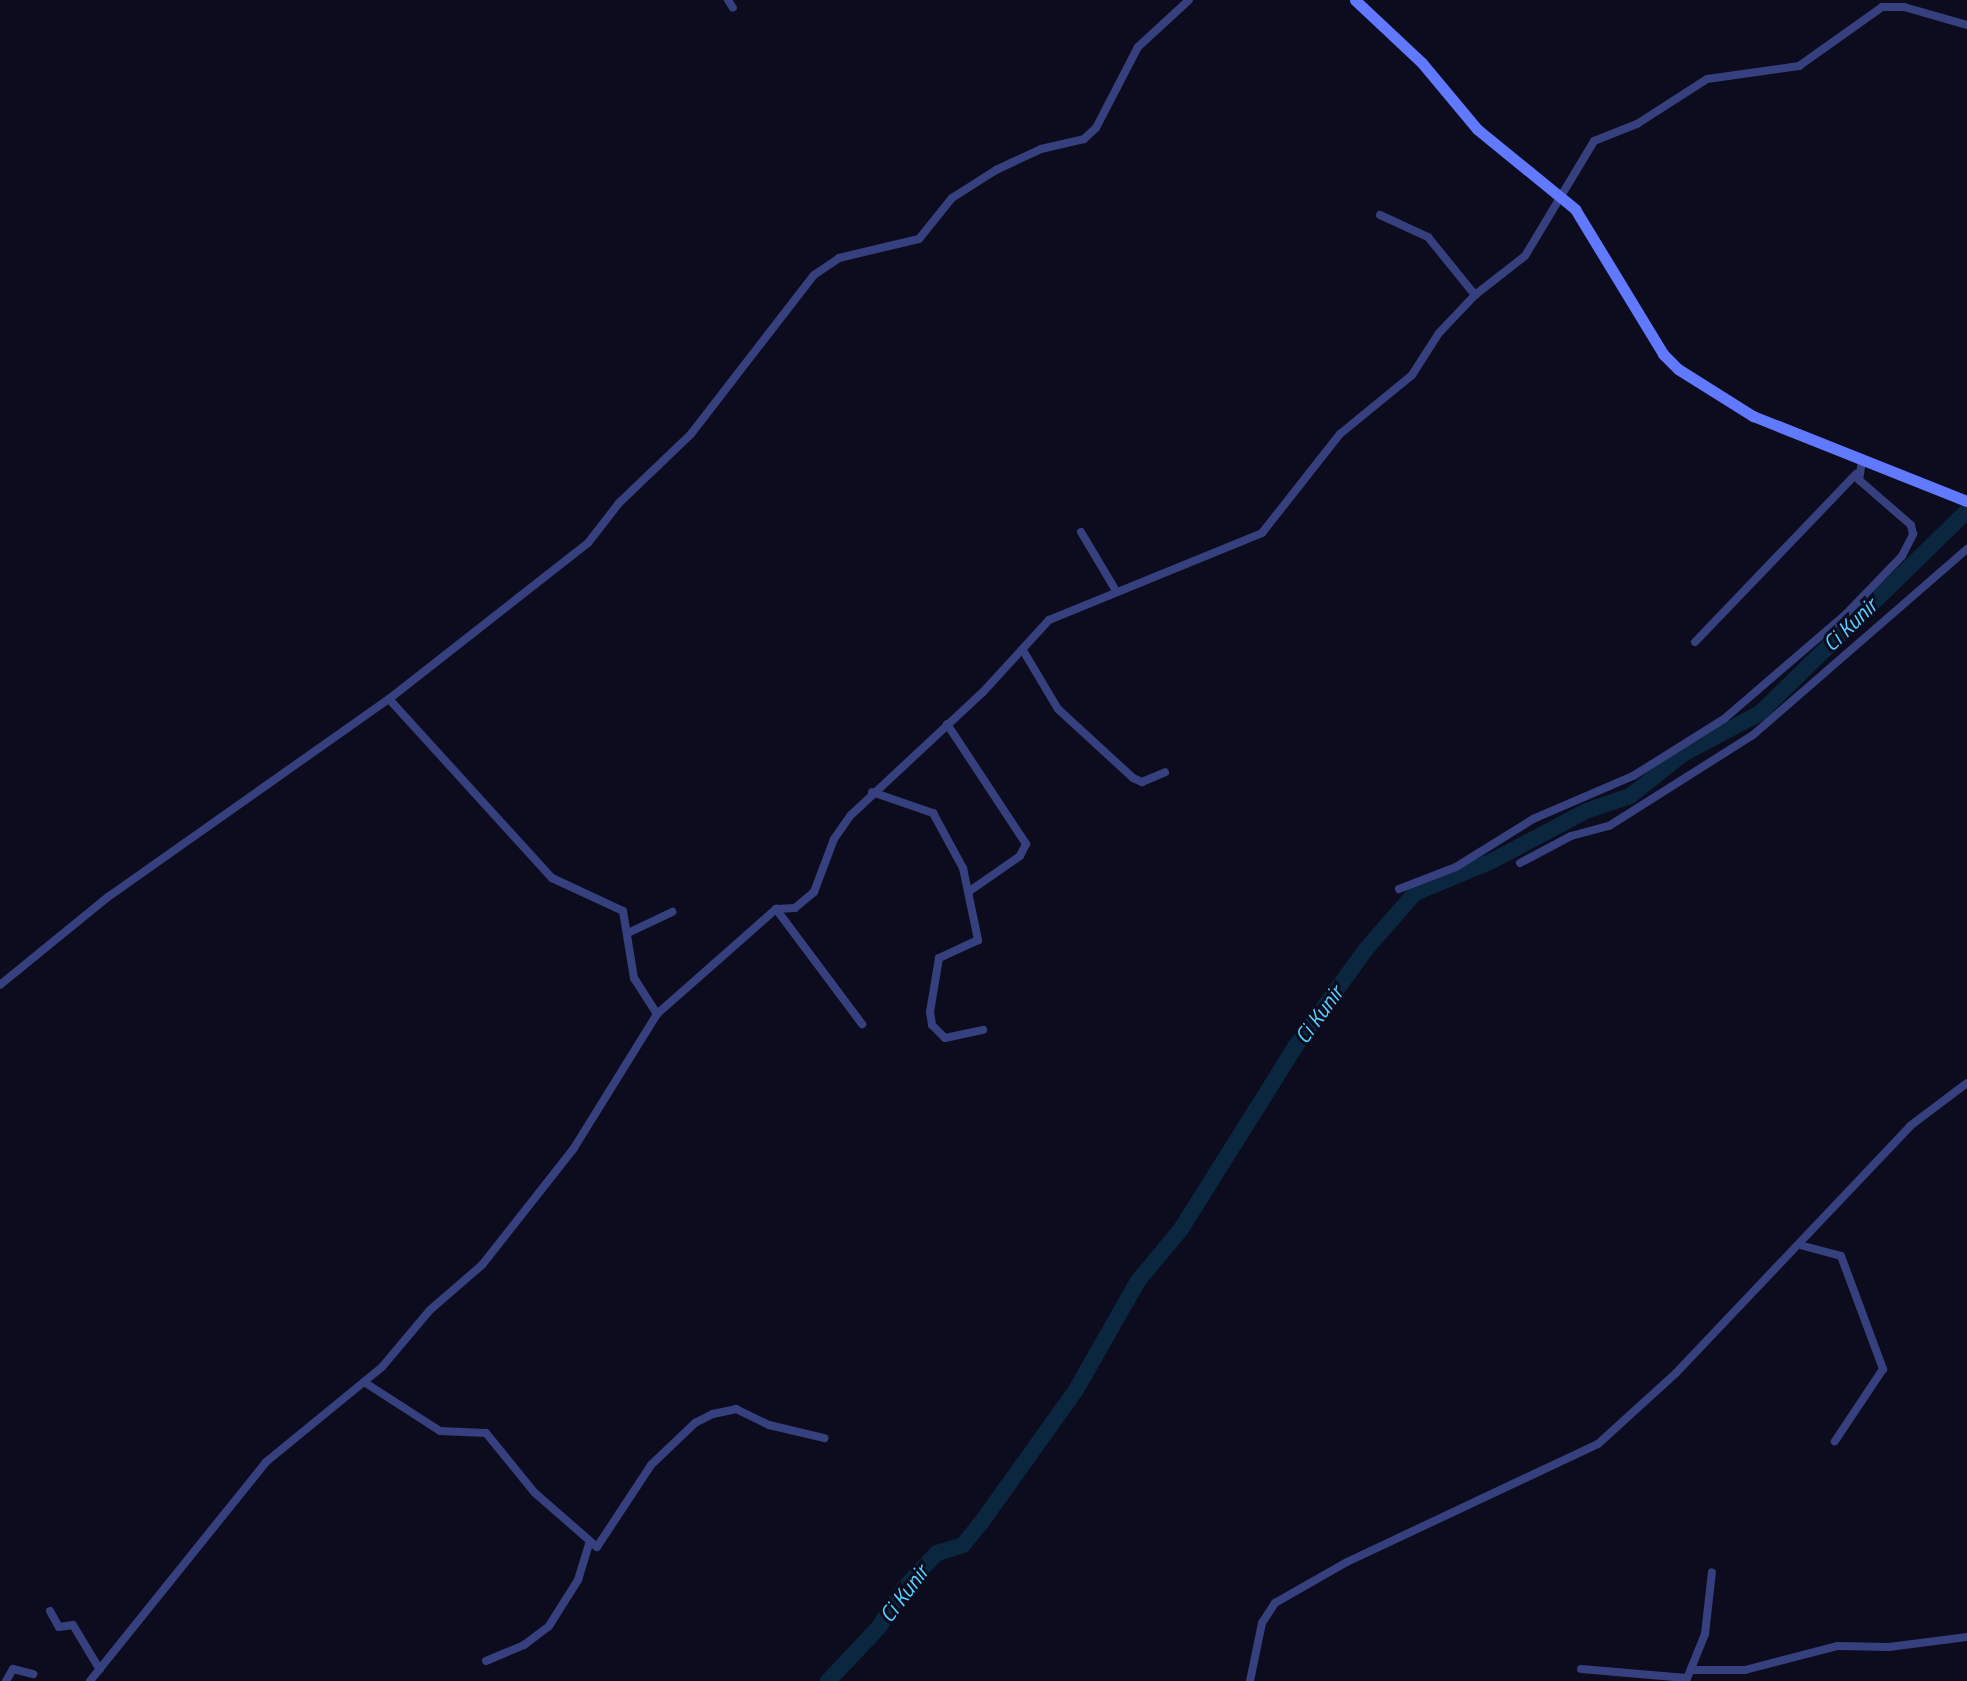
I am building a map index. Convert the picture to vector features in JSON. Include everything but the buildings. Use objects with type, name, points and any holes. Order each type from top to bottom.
[{"type":"main road","points":[[1355,0],[1422,63],[1484,136],[1561,199],[1585,223],[1670,362],[1753,416],[1967,501]]},
{"type":"street","points":[[0,985],[108,897],[389,699],[588,543],[619,503],[691,434],[814,275],[839,258],[919,239],[952,198],[996,170],[1041,149],[1084,139],[1096,128],[1138,47],[1189,0]]},
{"type":"street","points":[[90,1681],[266,1462],[364,1382],[430,1310],[482,1265],[574,1148],[657,1014],[776,909],[795,908],[814,892],[834,839],[872,792],[1024,652],[1049,620],[1115,589],[1262,533],[1340,434],[1412,375],[1439,333],[1475,295],[1525,256],[1561,199],[1571,174],[1594,141],[1637,124],[1707,79],[1799,66],[1882,7],[1904,7],[1967,25]]},
{"type":"street","points":[[1380,215],[1428,237],[1475,295]]},
{"type":"street","points":[[1695,642],[1856,474],[1862,461]]},
{"type":"street","points":[[1399,889],[1456,867],[1533,819],[1633,776],[1724,719],[1846,614],[1902,556],[1913,534],[1911,525],[1866,489],[1856,474]]},
{"type":"street","points":[[1081,532],[1115,589]]},
{"type":"street","points":[[1520,863],[1571,836],[1609,826],[1753,735],[1967,549]]},
{"type":"street","points":[[1024,652],[1058,709],[1115,762],[1142,782],[1165,772]]},
{"type":"street","points":[[389,699],[552,878],[623,911],[630,932],[634,978],[657,1014]]},
{"type":"street","points":[[947,724],[1026,844],[1020,856],[971,890]]},
{"type":"street","points":[[872,792],[933,813],[971,890],[978,940],[939,958],[930,1012],[932,1025],[945,1038],[983,1030]]},
{"type":"street","points":[[776,909],[862,1024]]},
{"type":"street","points":[[630,932],[672,912]]},
{"type":"street","points":[[1250,1681],[1262,1623],[1275,1603],[1347,1562],[1598,1444],[1676,1373],[1910,1126],[1967,1083]]},
{"type":"street","points":[[1800,1245],[1841,1256],[1883,1369],[1835,1441]]},
{"type":"street","points":[[364,1382],[436,1430],[486,1433],[535,1493],[589,1544],[604,1544],[651,1465],[695,1423],[713,1414],[736,1409],[769,1425],[824,1438]]},
{"type":"street","points":[[486,1661],[524,1645],[549,1626],[578,1580],[589,1544]]},
{"type":"street","points":[[1688,1676],[1705,1634],[1712,1572]]},
{"type":"street","points":[[50,1611],[59,1627],[73,1625],[100,1670]]},
{"type":"street","points":[[1581,1669],[1688,1676],[1745,1670],[1838,1646],[1889,1647],[1967,1637]]},
{"type":"street","points":[[6,1681],[13,1669],[33,1674]]},
{"type":"waterway","name":"Ci Kunir","points":[[828,1681],[879,1627],[904,1588],[937,1553],[963,1545],[981,1523],[1076,1390],[1138,1281],[1181,1229],[1295,1047],[1367,948],[1415,893],[1492,861],[1586,811],[1630,796],[1683,754],[1760,713],[1967,511]]}]
